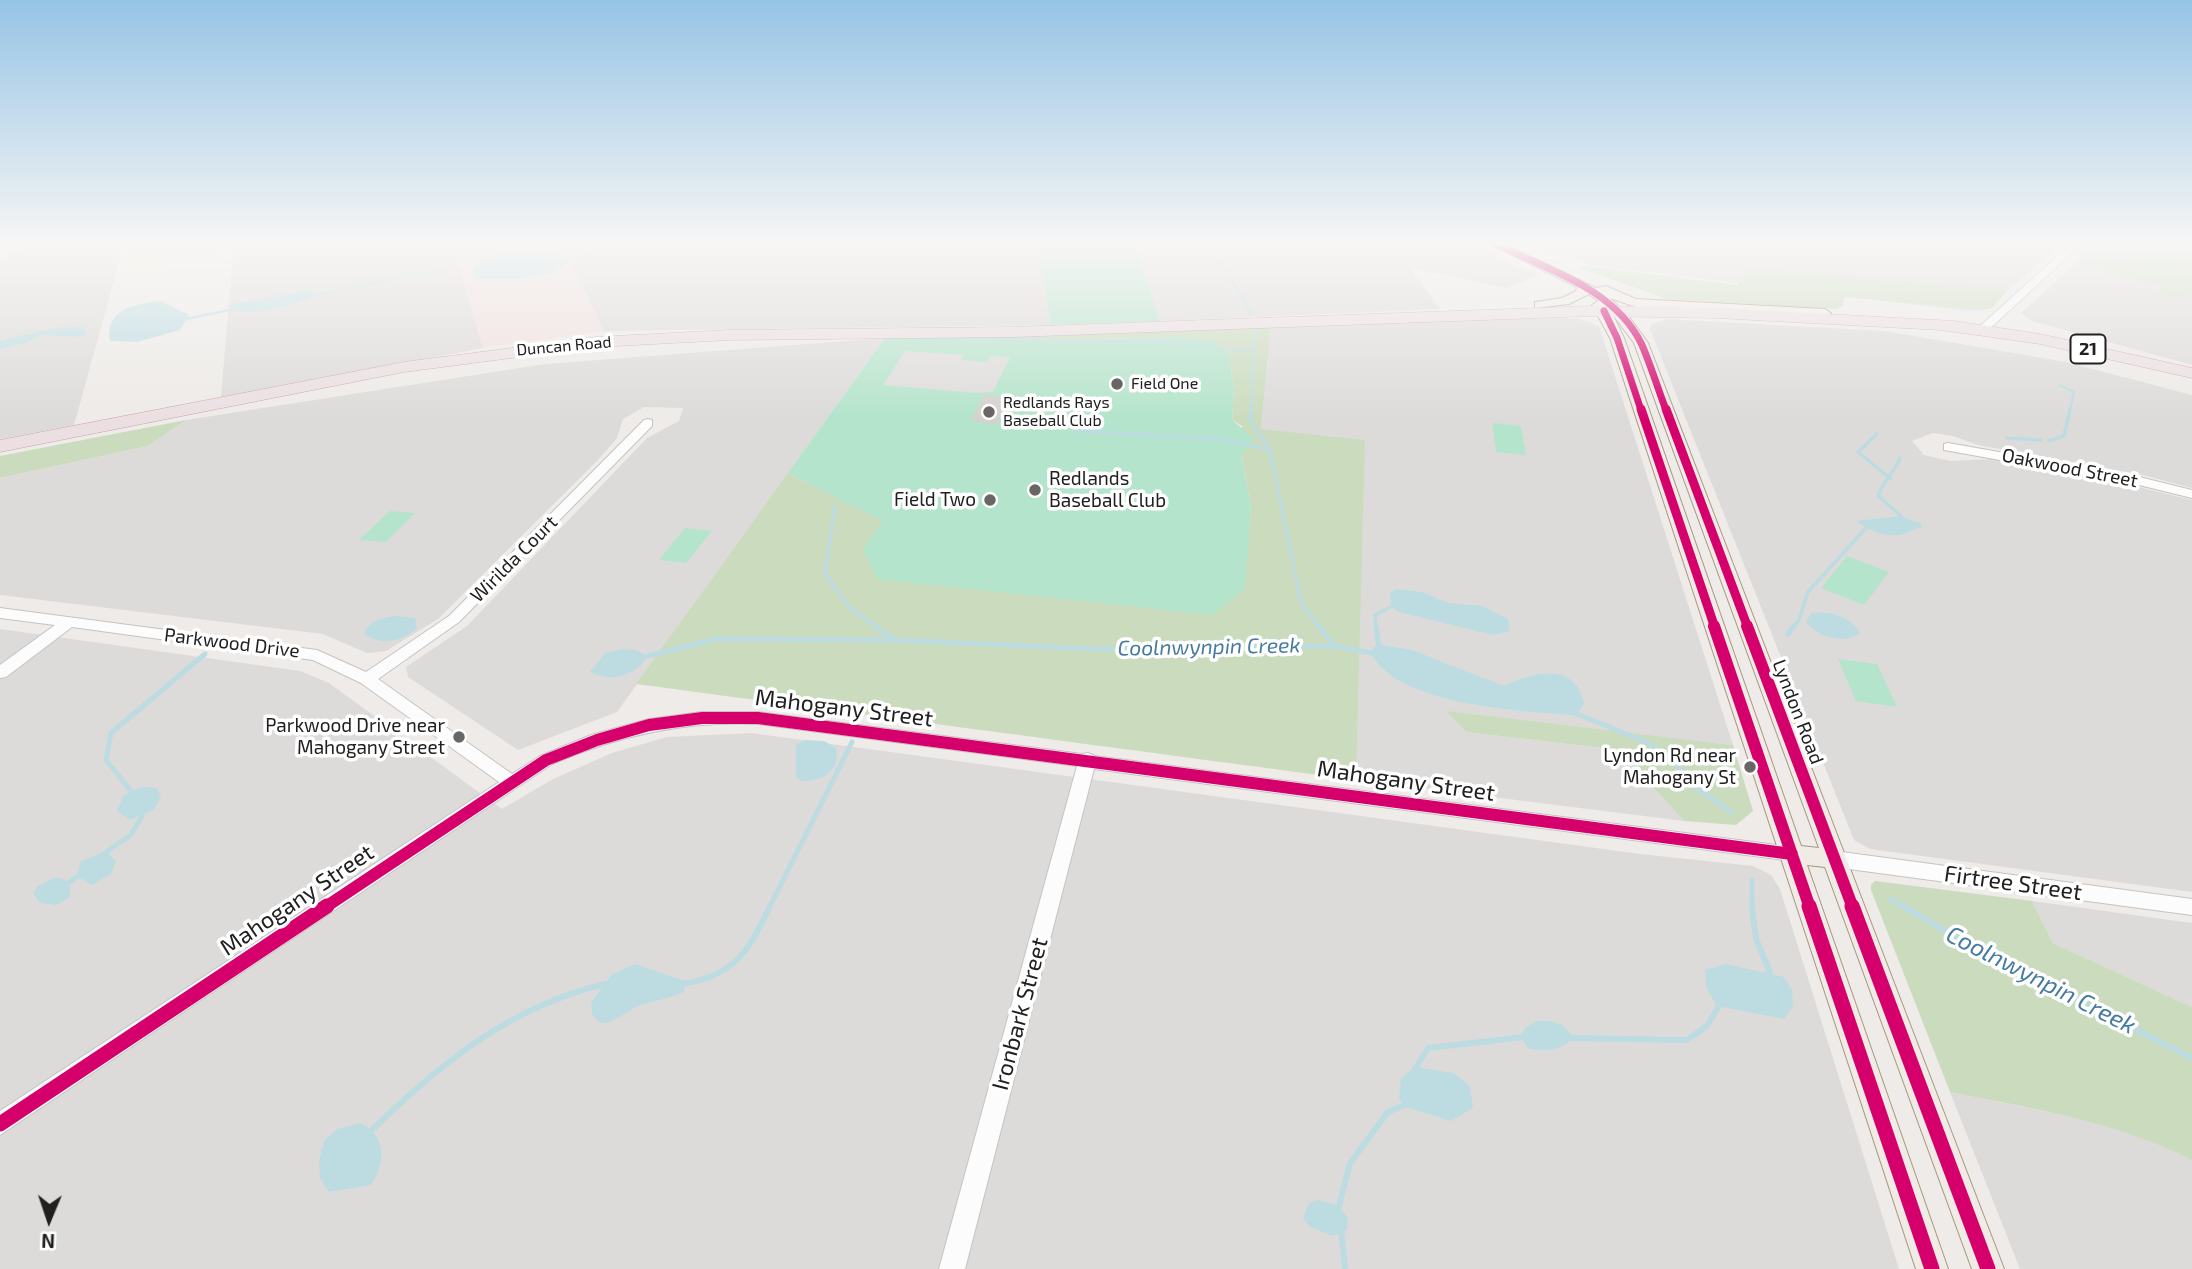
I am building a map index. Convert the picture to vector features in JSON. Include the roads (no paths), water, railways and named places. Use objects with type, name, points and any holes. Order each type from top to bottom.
[{"type":"highway","name":"Duncan Road","points":[[1388,317],[1539,305],[1825,313]]},
{"type":"highway","name":"Duncan Road","points":[[0,446],[404,367],[584,343],[730,335],[1013,332],[1606,307]]},
{"type":"highway","name":"21","points":[[1606,307],[1954,327]]},
{"type":"highway","name":"21","points":[[1825,313],[2040,339],[2192,373]]},
{"type":"main road","points":[[1539,305],[1561,300]]},
{"type":"main road","points":[[1597,300],[1606,307]]},
{"type":"main road","name":"Lyndon Road","points":[[1599,300],[1642,343],[1987,1269]]},
{"type":"main road","points":[[1623,300],[1825,313]]},
{"type":"main road","name":"Lyndon Road","points":[[1606,307],[1932,1269]]},
{"type":"main road","points":[[1642,343],[1638,326],[1646,317],[1654,315],[1785,316]]},
{"type":"main road","points":[[1633,391],[1660,393]]},
{"type":"main road","points":[[1792,854],[1835,859]]},
{"type":"street","points":[[1982,330],[2015,300]]},
{"type":"street","name":"Wirilda Court","points":[[367,679],[454,619],[648,423]]},
{"type":"street","name":"Oakwood Street","points":[[1948,447],[2135,480],[2192,494]]},
{"type":"street","name":"Parkwood Drive","points":[[0,613],[317,655],[367,679],[511,782]]},
{"type":"street","points":[[0,673],[69,622]]},
{"type":"street","name":"Mahogany Street","points":[[0,1124],[511,782],[546,761],[597,738],[659,722],[706,717],[758,718],[1088,759],[1792,854]]},
{"type":"street","name":"Ironbark Street","points":[[952,1269],[1088,759]]},
{"type":"street","name":"Firtree Street","points":[[1835,859],[2192,907]]},
{"type":"water","points":[[253,300],[304,300],[276,309],[252,312],[229,310],[232,304]]},
{"type":"water","points":[[161,301],[189,315],[180,330],[137,342],[110,341],[109,330],[117,315],[141,304]]},
{"type":"water","points":[[84,327],[87,332],[83,337],[41,335],[26,343],[0,349],[0,341],[54,328]]},
{"type":"water","points":[[1901,516],[1922,524],[1921,528],[1887,535],[1856,521]]},
{"type":"water","points":[[1397,589],[1422,592],[1449,603],[1483,606],[1508,619],[1510,631],[1493,635],[1399,612],[1391,607],[1390,593]]},
{"type":"water","points":[[1812,613],[1839,616],[1851,622],[1860,633],[1854,637],[1839,639],[1823,635],[1806,621]]},
{"type":"water","points":[[395,616],[415,618],[417,629],[391,641],[378,640],[364,634],[372,623]]},
{"type":"water","points":[[1377,644],[1412,650],[1504,686],[1540,674],[1563,676],[1572,681],[1584,704],[1577,714],[1572,715],[1491,707],[1431,694],[1405,684],[1384,670],[1370,652]]},
{"type":"water","points":[[622,649],[636,650],[648,656],[637,668],[622,676],[606,677],[590,672],[605,653]]},
{"type":"water","points":[[805,740],[824,741],[836,748],[836,763],[833,769],[816,780],[801,781],[796,777],[796,745]]},
{"type":"water","points":[[142,787],[157,788],[161,797],[154,810],[130,820],[117,811],[123,796]]},
{"type":"water","points":[[106,851],[116,861],[111,874],[92,885],[78,877],[80,862]]},
{"type":"water","points":[[57,877],[65,880],[70,887],[70,897],[56,905],[40,903],[33,893],[39,885]]},
{"type":"water","points":[[635,964],[682,980],[685,984],[684,992],[641,1005],[617,1019],[600,1023],[592,1014],[591,1003],[612,974]]},
{"type":"water","points":[[1726,964],[1784,977],[1792,990],[1793,1006],[1784,1019],[1717,1006],[1706,988],[1705,970]]},
{"type":"water","points":[[1536,1021],[1558,1023],[1566,1028],[1573,1038],[1553,1050],[1529,1049],[1520,1037],[1525,1028]]},
{"type":"water","points":[[1415,1067],[1454,1073],[1470,1086],[1473,1108],[1451,1121],[1406,1107],[1399,1098],[1401,1078]]},
{"type":"water","points":[[360,1123],[369,1128],[379,1142],[381,1159],[376,1177],[371,1185],[329,1192],[320,1178],[319,1161],[324,1141],[337,1129]]},
{"type":"water","points":[[1318,1200],[1338,1205],[1348,1218],[1347,1230],[1333,1236],[1310,1227],[1303,1218],[1309,1203]]},
{"type":"waterway","points":[[1243,300],[1251,313]]},
{"type":"waterway","points":[[181,320],[234,309]]},
{"type":"waterway","points":[[1251,410],[1255,327]]},
{"type":"waterway","points":[[1012,340],[1163,341],[1253,352]]},
{"type":"waterway","points":[[925,342],[997,341]]},
{"type":"waterway","points":[[2060,385],[2074,392],[2070,410]]},
{"type":"waterway","points":[[1251,409],[1250,420],[1270,450],[1301,602],[1320,628]]},
{"type":"waterway","points":[[2049,441],[2064,436],[2070,409]]},
{"type":"waterway","points":[[1078,431],[1219,439],[1268,449]]},
{"type":"waterway","points":[[1877,434],[1858,452],[1889,477]]},
{"type":"waterway","points":[[2007,438],[2041,440]]},
{"type":"waterway","points":[[1889,477],[1900,458]]},
{"type":"waterway","points":[[1889,477],[1878,496],[1901,516],[1899,518]]},
{"type":"waterway","points":[[835,505],[825,574],[849,607],[878,628]]},
{"type":"waterway","points":[[1793,628],[1799,620],[1808,592],[1866,528],[1871,527]]},
{"type":"waterway","points":[[1376,628],[1375,615],[1391,607]]},
{"type":"waterway","points":[[875,626],[895,640]]},
{"type":"waterway","points":[[1319,626],[1333,645]]},
{"type":"waterway","points":[[1376,626],[1379,649]]},
{"type":"waterway","points":[[1788,634],[1794,626]]},
{"type":"waterway","name":"Coolnwynpin Creek","points":[[648,656],[716,639],[895,640]]},
{"type":"waterway","name":"Coolnwynpin Creek","points":[[895,640],[1094,649],[1334,646],[1372,653]]},
{"type":"waterway","points":[[135,796],[106,760],[111,733],[205,654]]},
{"type":"waterway","name":"Coolnwynpin Creek","points":[[1572,712],[1646,742],[1672,759],[1697,788],[1731,812]]},
{"type":"waterway","points":[[680,984],[714,975],[727,968],[747,948],[852,742]]},
{"type":"waterway","points":[[103,854],[131,835],[142,816],[140,811]]},
{"type":"waterway","points":[[68,883],[81,874]]},
{"type":"waterway","points":[[1752,880],[1752,906]]},
{"type":"waterway","name":"Coolnwynpin Creek","points":[[1891,899],[1906,908]]},
{"type":"waterway","points":[[1752,906],[1756,939],[1770,972],[1765,975]]},
{"type":"waterway","name":"Coolnwynpin Creek","points":[[1903,906],[1961,940],[2192,1058]]},
{"type":"waterway","points":[[373,1129],[425,1082],[479,1040],[539,1007],[605,984]]},
{"type":"waterway","points":[[1568,1038],[1687,1040],[1707,1026],[1720,1004]]},
{"type":"waterway","points":[[1414,1071],[1428,1048],[1524,1037]]},
{"type":"waterway","points":[[1338,1210],[1350,1163],[1388,1112],[1407,1104]]},
{"type":"waterway","points":[[1341,1229],[1345,1269]]},
{"type":"place","name":"Field One","points":[[1117,384]]},
{"type":"place","name":"Redlands Rays Baseball Club","points":[[989,412]]},
{"type":"place","name":"Redlands Baseball Club","points":[[1035,490]]},
{"type":"place","name":"Field Two","points":[[990,500]]},
{"type":"place","name":"Parkwood Drive near Mahogany Street","points":[[459,737]]},
{"type":"place","name":"Lyndon Rd near Mahogany St","points":[[1750,767]]}]
